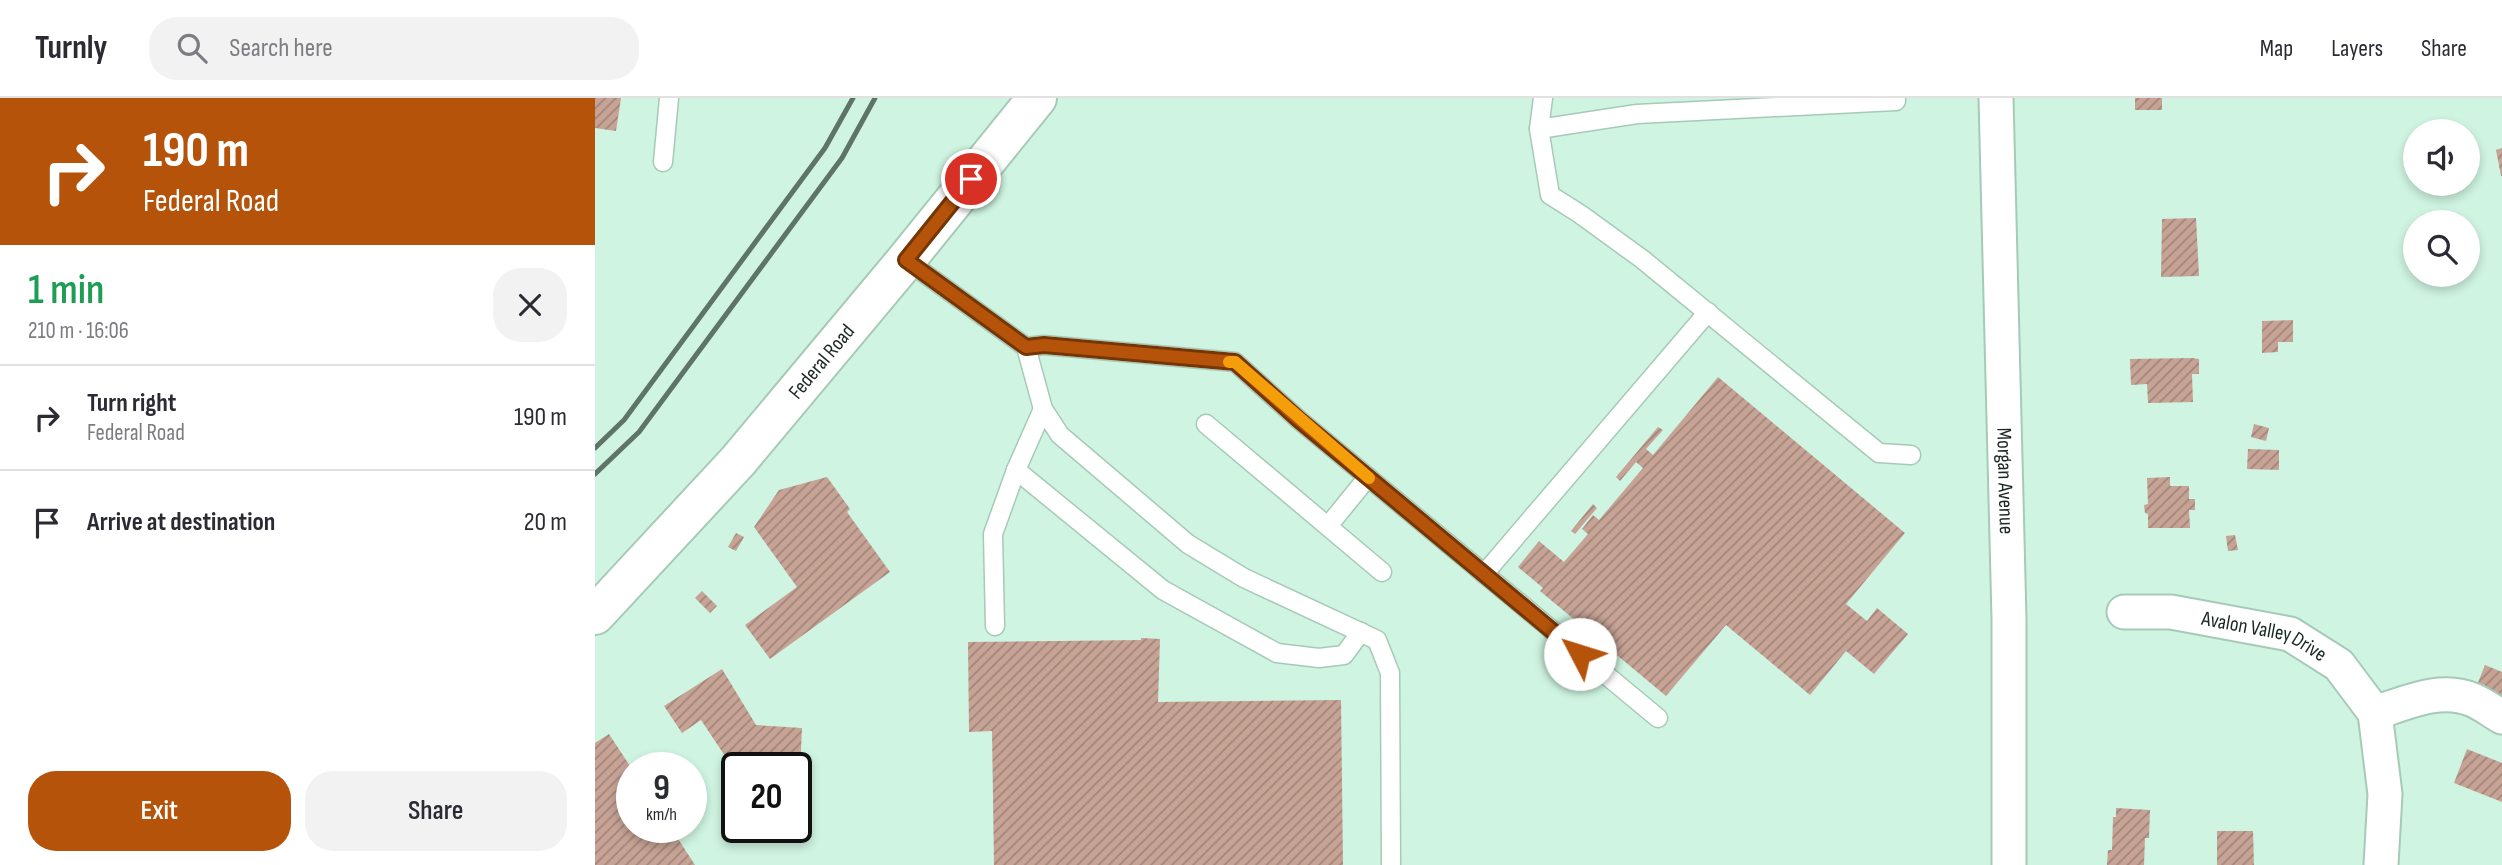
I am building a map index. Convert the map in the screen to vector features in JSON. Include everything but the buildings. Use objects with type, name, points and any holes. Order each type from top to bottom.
[{"type":"main road","name":"Federal Road","points":[[595,615],[739,461],[1037,98]]},
{"type":"street","name":"Morgan Avenue","points":[[1996,98],[2009,619],[2008,865]]},
{"type":"street","name":"Avalon Valley Drive","points":[[2124,612],[2171,612],[2290,634],[2339,665],[2375,713],[2385,794],[2381,865]]},
{"type":"street","points":[[2375,713],[2431,696],[2453,695],[2473,700],[2502,718]]},
{"type":"lane","points":[[663,162],[669,98]]},
{"type":"lane","points":[[1543,98],[1538,129],[1550,195],[1642,258],[1879,453],[1912,455]]},
{"type":"lane","points":[[1538,129],[1637,114],[1896,101],[1896,98]]},
{"type":"lane","points":[[906,260],[1026,347],[1043,409],[1060,435],[1188,544],[1244,578],[1377,640],[1390,673],[1391,865]]},
{"type":"lane","points":[[1484,574],[1708,313]]},
{"type":"lane","points":[[1026,347],[1044,345],[1235,362],[1368,477],[1658,718]]},
{"type":"lane","points":[[995,626],[993,534],[1016,470],[1043,409]]},
{"type":"lane","points":[[1206,424],[1382,572]]},
{"type":"lane","points":[[1016,470],[1163,590],[1277,653],[1319,658],[1344,655],[1361,632]]},
{"type":"lane","points":[[1328,526],[1368,477]]},
{"type":"railway","points":[[595,448],[624,420],[825,148],[853,98]]},
{"type":"railway","points":[[595,474],[639,432],[842,158],[875,98]]},
{"type":"slow traffic","points":[[1229,362],[1235,362],[1369,478]]},
{"type":"route","points":[[971,179],[906,260],[1026,347],[1044,345],[1235,362],[1298,419],[1580,654]]}]
